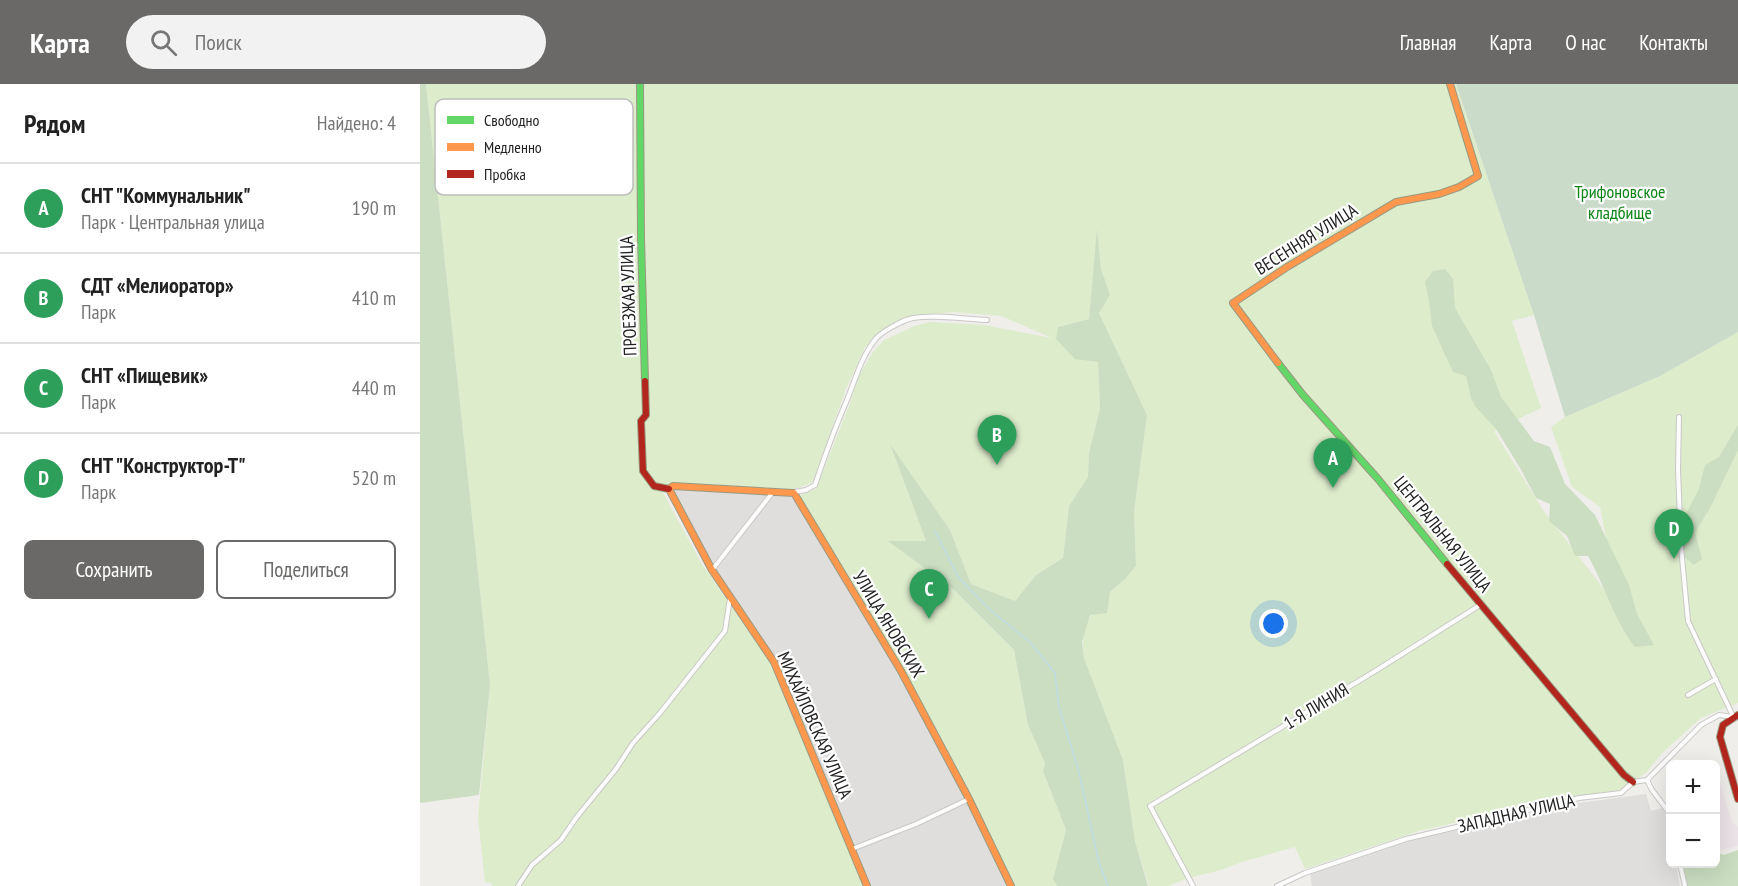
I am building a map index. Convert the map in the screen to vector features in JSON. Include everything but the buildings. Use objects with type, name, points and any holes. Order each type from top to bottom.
[{"type":"street","name":"ПРОЕЗЖАЯ УЛИЦА","points":[[640,84],[646,415],[641,421],[643,471],[654,486],[669,489]]},
{"type":"street","name":"ВЕСЕННЯЯ УЛИЦА","points":[[1233,303],[1287,267],[1396,202],[1440,194],[1478,176],[1450,84]]},
{"type":"street","name":"ЦЕНТРАЛЬНАЯ УЛИЦА","points":[[1233,303],[1303,395],[1378,478],[1416,527],[1624,775],[1633,782]]},
{"type":"street","points":[[669,489],[673,486],[794,492],[806,490],[815,485],[859,366],[875,339],[912,319],[987,320]]},
{"type":"street","points":[[1678,417],[1681,547],[1688,621],[1736,716]]},
{"type":"street","name":"МИХАЙЛОВСКАЯ УЛИЦА","points":[[669,489],[712,570],[774,662],[867,886]]},
{"type":"street","points":[[712,570],[774,491]]},
{"type":"street","name":"УЛИЦА ЯНОВСКИХ","points":[[794,492],[901,671],[969,799],[1011,886]]},
{"type":"street","points":[[518,886],[532,865],[561,840],[616,770],[633,743],[660,713],[725,631],[730,597]]},
{"type":"street","name":"1-Я ЛИНИЯ","points":[[1193,886],[1150,806],[1372,673],[1481,604]]},
{"type":"street","points":[[1688,695],[1716,679]]},
{"type":"street","points":[[1669,814],[1647,780],[1701,726],[1719,716],[1736,716]]},
{"type":"street","points":[[1736,716],[1723,725],[1720,737],[1738,799]]},
{"type":"street","name":"ЗАПАДНАЯ УЛИЦА","points":[[1277,886],[1305,873],[1406,839],[1579,798],[1621,793],[1633,782],[1647,780]]},
{"type":"street","points":[[852,849],[916,824],[969,799]]},
{"type":"street","points":[[1681,868],[1685,886]]},
{"type":"shaded area","points":[[674,488],[783,493],[791,497],[902,677],[1008,886],[870,886],[778,666],[713,566],[673,493]]},
{"type":"shaded area","points":[[1720,783],[1732,822],[1738,827],[1738,846],[1720,851]]},
{"type":"shaded area","points":[[1646,794],[1651,811],[1662,808],[1665,813],[1666,868],[1677,868],[1680,886],[1312,886],[1310,873],[1405,842],[1578,803]]},
{"type":"green space","points":[[420,84],[426,84],[435,169],[435,195],[438,195],[490,685],[479,795],[420,803]]},
{"type":"green space","points":[[426,84],[1456,84],[1534,315],[1512,321],[1541,408],[1494,431],[1543,510],[1620,610],[1600,507],[1572,487],[1551,427],[1565,417],[1660,376],[1738,332],[1738,703],[1701,718],[1661,754],[1646,773],[1619,790],[1506,811],[1419,831],[1305,869],[1295,847],[1168,886],[1149,886],[1135,841],[1123,760],[1084,658],[1083,641],[1091,616],[1106,596],[1136,566],[1134,512],[1147,415],[1099,313],[1101,269],[1097,234],[1089,319],[1058,327],[1098,362],[1100,409],[1089,453],[1088,477],[1069,506],[1063,558],[1036,575],[1015,601],[971,584],[950,530],[891,447],[926,541],[889,541],[953,589],[1014,650],[1028,725],[1045,763],[1043,771],[1066,830],[1053,879],[1057,886],[1014,886],[980,813],[898,659],[798,498],[816,489],[859,375],[873,352],[884,340],[914,326],[931,322],[984,325],[1052,338],[1001,316],[954,312],[916,315],[884,329],[865,347],[846,389],[813,481],[807,485],[794,489],[672,483],[661,489],[702,564],[769,661],[864,886],[492,886],[491,883],[485,882],[478,818],[490,685],[438,195],[633,195],[633,99],[435,99],[435,169]]},
{"type":"green space","name":"Трифоновское кладбище","points":[[1456,84],[1738,84],[1738,332],[1660,376],[1565,417],[1534,315]]},
{"type":"green space","points":[[1097,229],[1101,269],[1110,295],[1099,313],[1147,415],[1134,512],[1136,566],[1110,592],[1107,613],[1090,615],[1082,642],[1084,658],[1123,760],[1135,841],[1148,886],[1057,886],[1053,879],[1066,830],[1043,771],[1045,763],[1028,725],[1014,650],[953,589],[888,541],[926,541],[890,444],[950,530],[971,584],[1015,601],[1036,575],[1063,558],[1069,506],[1088,477],[1089,453],[1100,409],[1098,362],[1075,359],[1056,339],[1058,327],[1089,319]]},
{"type":"green space","points":[[1445,269],[1453,279],[1455,308],[1491,370],[1501,397],[1534,441],[1550,447],[1565,484],[1595,515],[1629,585],[1637,614],[1654,645],[1635,647],[1621,626],[1588,556],[1575,556],[1567,536],[1549,521],[1550,504],[1536,498],[1496,429],[1475,406],[1466,376],[1453,372],[1432,326],[1425,282],[1433,271]]},
{"type":"green space","points":[[1738,425],[1738,450],[1710,508],[1695,532],[1702,559],[1694,565],[1682,555],[1682,530],[1687,512],[1699,489],[1705,465],[1719,457]]},
{"type":"green space","points":[[1738,850],[1738,886],[1687,886],[1684,868],[1720,868],[1720,854],[1724,855]]},
{"type":"waterway","points":[[935,531],[958,577],[988,608],[1031,643],[1055,673],[1059,707],[1079,772],[1099,863],[1108,886]]},
{"type":"traffic: fast","points":[[640,84],[645,381]]},
{"type":"traffic: fast","points":[[1278,363],[1303,395],[1378,479],[1447,564]]},
{"type":"traffic: slow","points":[[1278,363],[1233,303],[1287,267],[1396,202],[1439,194],[1459,187],[1478,176],[1450,84]]},
{"type":"traffic: slow","points":[[669,489],[673,486],[794,493],[901,671],[969,799],[1011,886]]},
{"type":"traffic: slow","points":[[669,489],[712,570],[774,662],[867,886]]},
{"type":"traffic: jam","points":[[645,381],[646,415],[641,421],[643,471],[654,486],[669,489]]},
{"type":"traffic: jam","points":[[1447,564],[1624,775],[1633,782]]},
{"type":"traffic: jam","points":[[1738,715],[1723,725],[1720,737],[1738,799]]},
{"type":"place","name":"СДТ «Мелиоратор»","points":[[997,465]]},
{"type":"place","name":"СНТ \"Коммунальник\"","points":[[1333,488]]},
{"type":"place","name":"СНТ \"Конструктор-Т\"","points":[[1674,559]]},
{"type":"place","name":"СНТ «Пищевик»","points":[[929,619]]}]
